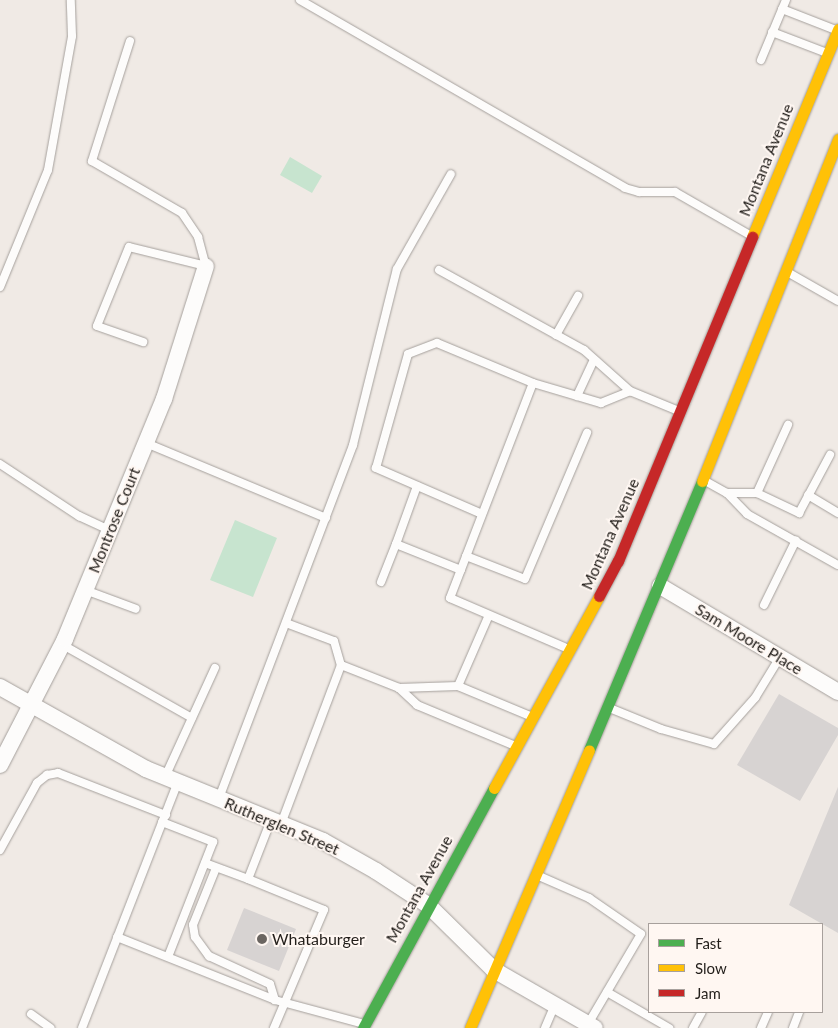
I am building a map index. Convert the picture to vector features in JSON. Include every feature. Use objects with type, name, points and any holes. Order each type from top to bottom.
[{"type":"highway","name":"Montana Avenue","points":[[364,1026],[428,905],[534,717],[618,562],[838,30]]},
{"type":"highway","points":[[470,1028],[660,586],[838,139]]},
{"type":"street","name":"Montrose Court","points":[[0,765],[33,706],[63,646],[146,443],[184,340],[206,266]]},
{"type":"street","name":"Sam Moore Place","points":[[660,586],[838,692]]},
{"type":"street","name":"Rutherglen Street","points":[[0,687],[172,779],[324,841],[428,905],[494,970],[591,1026]]},
{"type":"lane","points":[[0,287],[48,170],[72,36],[71,0]]},
{"type":"lane","points":[[300,0],[311,3],[625,188],[675,192],[752,237]]},
{"type":"lane","points":[[761,60],[786,0]]},
{"type":"lane","points":[[782,9],[838,30]]},
{"type":"lane","points":[[772,32],[828,54]]},
{"type":"lane","points":[[130,41],[92,161],[182,214],[198,237],[206,266],[129,248],[97,326],[143,342]]},
{"type":"lane","points":[[827,166],[838,172]]},
{"type":"lane","points":[[218,798],[353,444],[397,269],[451,174]]},
{"type":"lane","points":[[439,270],[556,334],[594,360],[630,391],[681,411]]},
{"type":"lane","points":[[785,271],[838,301]]},
{"type":"lane","points":[[556,334],[578,296]]},
{"type":"lane","points":[[482,514],[376,468],[408,354],[437,343],[533,383],[601,404],[630,391]]},
{"type":"lane","points":[[577,396],[594,360]]},
{"type":"lane","points":[[533,383],[450,598],[571,650]]},
{"type":"lane","points":[[757,493],[788,425]]},
{"type":"lane","points":[[466,556],[525,579],[587,433]]},
{"type":"lane","points":[[146,443],[326,518]]},
{"type":"lane","points":[[727,493],[757,493],[799,513],[830,455]]},
{"type":"lane","points":[[0,464],[79,516],[109,530]]},
{"type":"lane","points":[[701,479],[727,493],[747,514],[838,564]]},
{"type":"lane","points":[[381,582],[417,486]]},
{"type":"lane","points":[[808,496],[838,513]]},
{"type":"lane","points":[[764,605],[796,540]]},
{"type":"lane","points":[[396,544],[461,570]]},
{"type":"lane","points":[[85,590],[136,609]]},
{"type":"lane","points":[[458,686],[489,615]]},
{"type":"lane","points":[[248,879],[276,822],[341,665],[334,641],[286,623]]},
{"type":"lane","points":[[63,646],[192,718]]},
{"type":"lane","points":[[608,707],[661,729],[714,744],[756,698],[780,657]]},
{"type":"lane","points":[[341,665],[400,688],[458,686],[534,717]]},
{"type":"lane","points":[[82,1028],[164,818],[172,779],[192,718],[215,668]]},
{"type":"lane","points":[[400,688],[417,706],[517,747]]},
{"type":"lane","points":[[0,850],[37,783],[47,775],[58,773],[164,818],[213,842],[168,957]]},
{"type":"lane","points":[[205,863],[324,910],[274,1028]]},
{"type":"lane","points":[[216,868],[193,925],[195,937],[209,956],[270,984],[275,1000]]},
{"type":"lane","points":[[536,874],[589,898],[641,934],[607,992],[591,1026]]},
{"type":"lane","points":[[117,937],[275,1000],[364,1026]]},
{"type":"lane","points":[[607,992],[669,1028]]},
{"type":"lane","points":[[545,1028],[555,1005]]},
{"type":"lane","points":[[693,1028],[701,1013]]},
{"type":"lane","points":[[761,1028],[768,1013]]},
{"type":"lane","points":[[793,1028],[800,1013]]},
{"type":"lane","points":[[31,1014],[50,1028]]},
{"type":"green space","points":[[290,157],[322,176],[312,193],[280,175]]},
{"type":"green space","points":[[235,520],[277,538],[253,597],[210,580]]},
{"type":"building","points":[[779,694],[838,728],[838,735],[800,801],[737,765]]},
{"type":"building","points":[[838,787],[838,933],[789,905]]},
{"type":"building","name":"Whataburger","points":[[244,908],[296,929],[279,971],[227,950]]},
{"type":"traffic: fast","points":[[589,750],[702,481]]},
{"type":"traffic: fast","points":[[363,1028],[494,788]]},
{"type":"traffic: slow","points":[[752,237],[838,29]]},
{"type":"traffic: slow","points":[[702,481],[838,139]]},
{"type":"traffic: slow","points":[[494,788],[599,596]]},
{"type":"traffic: slow","points":[[470,1028],[589,750]]},
{"type":"traffic: jam","points":[[599,596],[618,561],[752,237]]},
{"type":"place","name":"Whataburger","points":[[262,939]]}]
